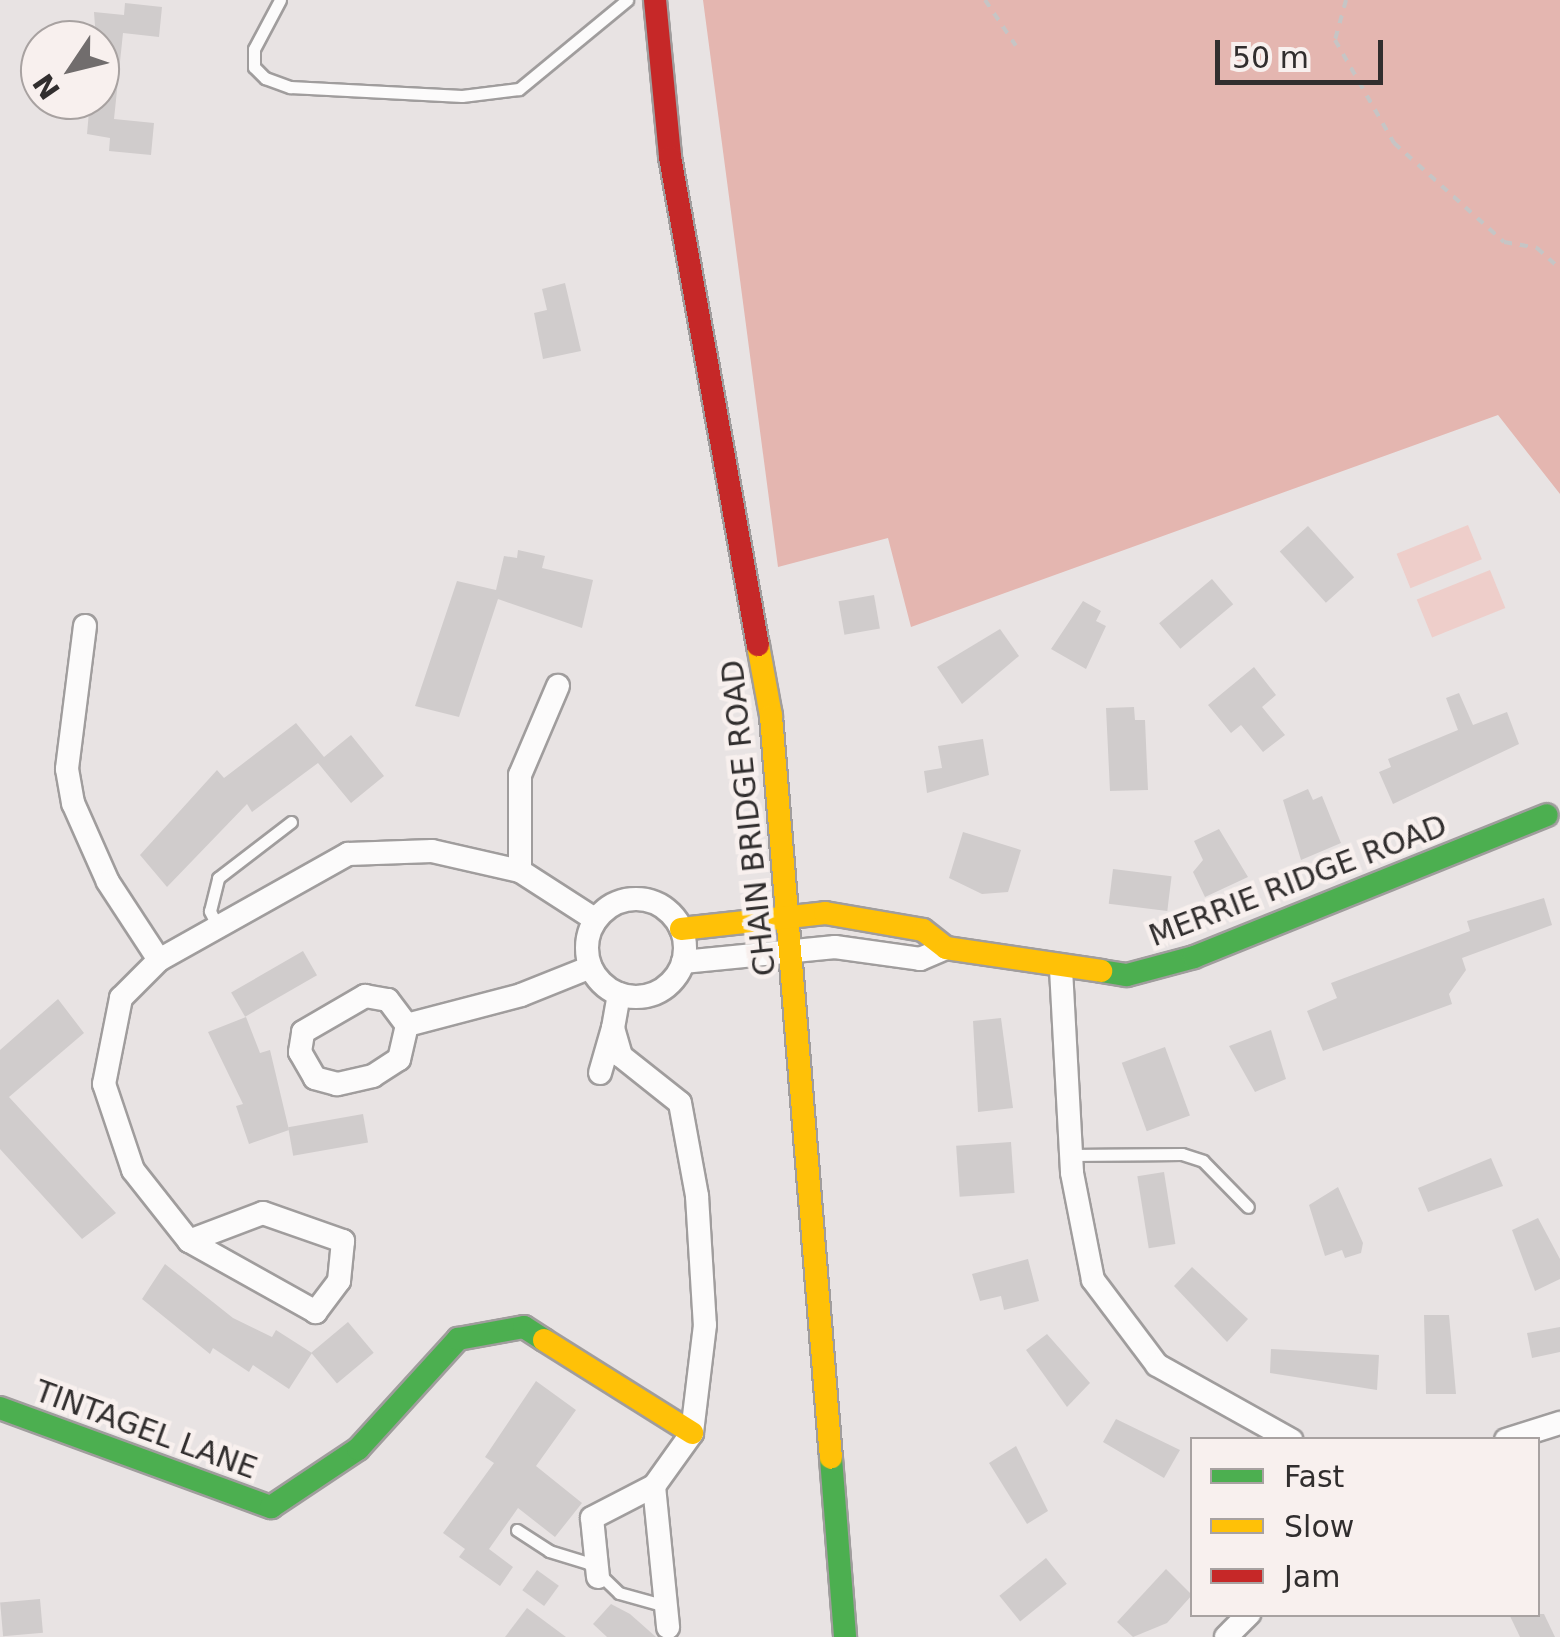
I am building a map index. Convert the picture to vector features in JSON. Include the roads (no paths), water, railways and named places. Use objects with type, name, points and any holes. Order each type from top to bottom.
[{"type":"street","name":"CHAIN BRIDGE ROAD","points":[[655,0],[670,158],[766,670],[793,949],[845,1637]]},
{"type":"street","points":[[85,626],[67,769],[73,803],[108,882],[159,960]]},
{"type":"street","points":[[520,871],[520,776],[558,686]]},
{"type":"street","name":"MERRIE RIDGE ROAD","points":[[681,930],[789,914],[923,930],[946,948],[1061,970],[1158,970],[1548,815]]},
{"type":"street","points":[[188,1242],[263,1212],[343,1240],[340,1282],[316,1312],[188,1242],[133,1170],[104,1084],[121,998],[159,960],[348,854],[432,851],[520,871],[596,920]]},
{"type":"street","points":[[639,899],[669,912],[681,930],[683,962],[650,996],[619,994],[591,967],[586,948],[596,920],[639,899]]},
{"type":"street","name":"MERRIE RIDGE ROAD","points":[[683,962],[793,949],[920,959],[946,948]]},
{"type":"street","points":[[407,1024],[522,995],[591,967]]},
{"type":"street","points":[[1061,970],[1071,1155],[1082,1247],[1130,1338],[1186,1386],[1286,1437]]},
{"type":"street","points":[[600,1073],[619,994]]},
{"type":"street","points":[[366,996],[388,1000],[407,1024],[399,1059],[373,1076],[337,1084],[315,1078],[300,1052],[303,1032],[366,996]]},
{"type":"street","points":[[598,1577],[592,1518],[654,1486],[692,1432],[705,1325],[697,1196],[680,1103],[621,1056],[612,1028]]},
{"type":"street","name":"TINTAGEL LANE","points":[[0,1408],[271,1507],[358,1449],[458,1339],[524,1328],[692,1432]]},
{"type":"street","points":[[1516,1437],[1560,1423]]},
{"type":"street","points":[[654,1486],[667,1617]]},
{"type":"street","points":[[1226,1637],[1246,1617]]},
{"type":"lane","points":[[280,0],[254,49],[254,68],[264,78],[290,86],[462,96],[519,89],[628,0]]},
{"type":"lane","points":[[218,927],[210,911],[218,878],[291,822]]},
{"type":"lane","points":[[1071,1155],[1182,1154],[1203,1161],[1248,1207]]},
{"type":"lane","points":[[518,1530],[549,1551],[588,1563],[598,1577],[619,1593],[667,1617]]}]
